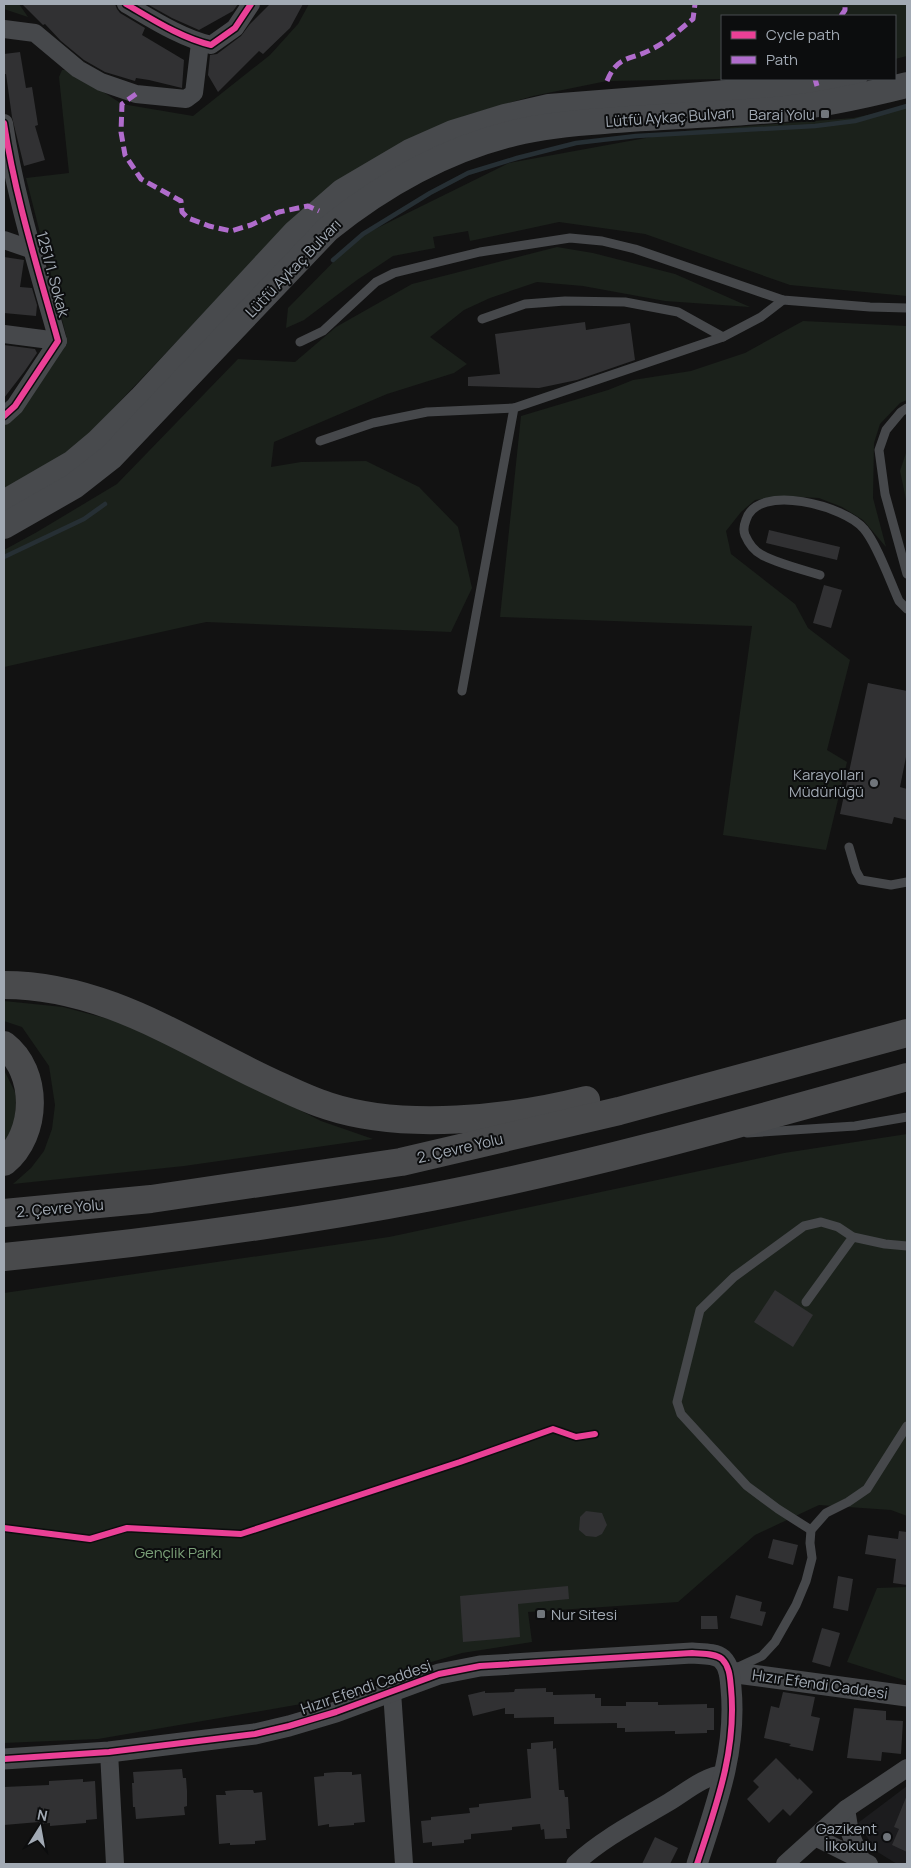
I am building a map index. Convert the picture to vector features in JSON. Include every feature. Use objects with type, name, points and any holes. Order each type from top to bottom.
[{"type":"highway","points":[[4,985],[47,988],[82,996],[138,1015],[259,1077],[327,1106],[361,1115],[400,1119],[454,1120],[559,1107],[720,1068],[774,1059],[808,1060]]},
{"type":"highway","name":"2. Çevre Yolu","points":[[4,1213],[151,1199],[401,1162],[619,1111],[907,1033]]},
{"type":"highway","points":[[4,1045],[11,1051],[27,1080],[30,1108],[27,1125],[20,1142],[4,1162]]},
{"type":"highway","points":[[4,1257],[144,1242],[230,1230],[422,1198],[692,1137],[907,1077]]},
{"type":"main road","name":"Lütfü Aykaç Bulvarı","points":[[4,526],[74,486],[110,457],[228,325],[295,233],[336,197],[410,152],[454,133],[504,117],[549,108],[817,86],[849,80]]},
{"type":"main road","name":"Lütfü Aykaç Bulvarı","points":[[4,504],[72,463],[98,442],[141,399],[228,325],[328,229],[359,204],[421,167],[460,151],[514,133],[568,124],[774,110],[823,104],[907,85]]},
{"type":"street","points":[[126,4],[162,25],[200,43],[211,45],[236,28],[251,4]]},
{"type":"street","points":[[4,30],[35,33],[78,69],[101,82],[136,94],[186,99],[194,93],[200,43]]},
{"type":"street","name":"1251/1. Sokak","points":[[4,123],[5,142],[32,250],[58,341],[8,405]]},
{"type":"street","points":[[4,240],[32,250]]},
{"type":"street","points":[[4,334],[58,341]]},
{"type":"street","name":"Hızır Efendi Caddesi","points":[[4,1759],[109,1752],[208,1740],[289,1726],[392,1692],[438,1674],[480,1666],[546,1661],[710,1654],[722,1659],[730,1672],[907,1696]]},
{"type":"street","points":[[698,1864],[714,1812],[732,1739],[733,1718],[730,1672]]},
{"type":"street","points":[[392,1692],[404,1864]]},
{"type":"street","points":[[109,1752],[115,1864]]},
{"type":"street","points":[[785,1864],[846,1810],[907,1768]]},
{"type":"street","points":[[575,1864],[591,1850],[640,1819],[703,1781],[715,1775],[724,1774]]},
{"type":"street","points":[[846,1810],[850,1833],[865,1862]]},
{"type":"street","points":[[815,1836],[865,1862]]},
{"type":"lane","points":[[300,342],[323,331],[376,282],[394,273],[480,252],[570,238],[602,241],[635,249],[784,300],[907,308]]},
{"type":"lane","points":[[482,319],[525,304],[565,300],[625,302],[678,312],[723,337]]},
{"type":"lane","points":[[320,441],[373,423],[427,412],[514,408],[723,337],[761,317],[784,300]]},
{"type":"lane","points":[[462,691],[514,408]]},
{"type":"lane","points":[[907,408],[901,412],[886,430],[879,450],[885,494],[907,574]]},
{"type":"lane","points":[[820,575],[761,555],[749,543],[744,532],[746,518],[752,509],[768,502],[781,500],[799,501],[841,512],[854,518],[865,529],[899,601],[907,609]]},
{"type":"lane","points":[[850,847],[856,871],[861,880],[891,885],[907,882]]},
{"type":"lane","points":[[692,1137],[854,1126],[907,1117]]},
{"type":"lane","points":[[811,1530],[747,1486],[681,1414],[677,1402],[700,1310],[734,1277],[804,1226],[821,1222],[838,1226],[853,1237],[907,1246]]},
{"type":"lane","points":[[806,1302],[853,1237]]},
{"type":"lane","points":[[730,1672],[762,1656],[775,1642],[796,1605],[806,1581],[812,1558],[811,1530],[826,1513],[848,1502],[867,1489],[907,1426]]},
{"type":"shaded area","name":"Gazikent İlkokulu","points":[[907,1786],[907,1864],[897,1864],[876,1851],[858,1823]]},
{"type":"green space","points":[[4,4],[19,4],[28,17],[4,9]]},
{"type":"green space","points":[[309,4],[907,4],[907,56],[896,59],[896,15],[721,15],[721,79],[607,81],[533,96],[464,116],[373,163],[222,294],[85,438],[59,458],[4,489],[4,425],[22,408],[67,339],[26,178],[69,173],[59,77],[62,70],[69,70],[122,104],[193,116],[270,55],[298,24]]},
{"type":"green space","points":[[907,107],[907,296],[790,285],[645,234],[559,222],[470,241],[468,231],[433,237],[435,248],[393,256],[357,280],[304,320],[286,328],[288,308],[357,238],[509,163],[684,131],[853,118]]},
{"type":"green space","points":[[557,247],[593,253],[675,274],[750,307],[665,301],[583,286],[537,282],[490,298],[464,310],[430,337],[467,364],[454,373],[387,394],[274,442],[271,467],[301,462],[366,461],[419,487],[458,527],[472,588],[451,632],[206,622],[4,667],[4,550],[117,484],[238,359],[295,362],[336,327],[412,284]]},
{"type":"green space","points":[[803,321],[907,326],[907,400],[900,403],[880,424],[874,443],[873,498],[886,547],[863,520],[842,507],[819,498],[782,496],[755,500],[741,512],[726,531],[731,554],[795,604],[808,628],[850,660],[827,750],[847,762],[826,850],[723,835],[752,626],[500,617],[521,416],[608,390],[633,380],[691,371],[745,353]]},
{"type":"green space","points":[[907,450],[907,504],[900,471]]},
{"type":"green space","points":[[4,1001],[63,1007],[135,1026],[321,1121],[373,1139],[184,1166],[13,1184],[31,1168],[44,1151],[52,1129],[55,1105],[49,1066],[22,1027],[4,1021]]},
{"type":"green space","points":[[4,1070],[16,1094],[15,1131],[4,1143]]},
{"type":"green space","name":"Gençlik Parkı","points":[[907,1134],[907,1516],[891,1510],[819,1505],[755,1535],[678,1602],[528,1612],[532,1642],[462,1653],[391,1674],[307,1703],[98,1739],[4,1743],[4,1293],[389,1237],[784,1153]]},
{"type":"green space","points":[[907,1587],[907,1681],[847,1662],[877,1588]]},
{"type":"building","points":[[22,4],[115,4],[120,13],[145,28],[142,35],[184,60],[182,88],[136,78],[135,81],[105,72],[84,60],[61,41],[45,24],[43,25]]},
{"type":"building","points":[[147,4],[238,4],[233,11],[199,30]]},
{"type":"building","points":[[270,4],[303,4],[290,28],[263,54],[259,51],[218,92],[208,75],[210,55],[217,54],[241,36]]},
{"type":"building","points":[[20,52],[26,88],[32,87],[38,125],[35,126],[45,160],[24,166],[12,117],[6,74],[4,74],[4,54]]},
{"type":"building","points":[[4,257],[24,260],[20,287],[32,288],[37,305],[36,316],[4,313]]},
{"type":"building","points":[[585,322],[586,330],[630,323],[635,360],[577,380],[539,388],[468,386],[468,377],[500,374],[495,334]]},
{"type":"building","points":[[4,345],[35,349],[37,353],[4,398]]},
{"type":"building","points":[[769,530],[840,547],[837,560],[766,543]]},
{"type":"building","points":[[824,585],[842,590],[831,628],[813,623]]},
{"type":"building","name":"Karayolları Müdürlüğü","points":[[868,683],[907,691],[907,752],[900,787],[907,789],[907,820],[894,817],[892,824],[840,814]]},
{"type":"building","points":[[775,1290],[813,1315],[793,1347],[754,1322]]},
{"type":"building","points":[[586,1511],[602,1513],[607,1525],[602,1534],[596,1537],[586,1536],[579,1530],[580,1517]]},
{"type":"building","points":[[899,1531],[907,1532],[907,1585],[893,1583],[896,1559],[865,1554],[868,1535],[898,1539]]},
{"type":"building","points":[[773,1539],[798,1545],[793,1565],[768,1558]]},
{"type":"building","points":[[838,1576],[853,1579],[848,1611],[833,1608]]},
{"type":"building","points":[[568,1586],[569,1599],[518,1604],[520,1637],[463,1642],[460,1596]]},
{"type":"building","points":[[736,1595],[762,1602],[760,1611],[766,1612],[762,1626],[730,1618]]},
{"type":"building","points":[[701,1616],[717,1616],[718,1629],[701,1629]]},
{"type":"building","points":[[822,1628],[840,1633],[830,1667],[812,1662]]},
{"type":"building","points":[[546,1688],[546,1692],[553,1692],[553,1695],[595,1694],[595,1698],[601,1698],[601,1706],[626,1706],[626,1702],[658,1702],[658,1705],[707,1704],[707,1708],[714,1708],[714,1730],[707,1730],[707,1733],[675,1734],[675,1731],[625,1732],[625,1728],[617,1728],[617,1723],[554,1724],[554,1717],[514,1718],[514,1714],[505,1714],[505,1708],[473,1716],[468,1695],[485,1691],[485,1693],[514,1692],[515,1689]]},
{"type":"building","points":[[783,1692],[815,1697],[811,1716],[820,1718],[813,1751],[764,1738],[771,1706],[779,1708]]},
{"type":"building","points":[[854,1708],[886,1711],[886,1720],[903,1721],[901,1754],[882,1752],[881,1761],[847,1758]]},
{"type":"building","points":[[553,1741],[553,1749],[556,1748],[559,1790],[564,1790],[565,1797],[568,1797],[570,1829],[566,1829],[567,1838],[545,1839],[544,1829],[541,1830],[540,1824],[512,1827],[512,1830],[471,1834],[471,1839],[464,1840],[464,1843],[432,1846],[432,1842],[423,1843],[421,1821],[431,1820],[431,1817],[470,1813],[469,1808],[479,1807],[479,1804],[531,1798],[527,1749],[531,1749],[531,1743]]},
{"type":"building","points":[[776,1758],[813,1792],[790,1816],[783,1809],[769,1823],[747,1799],[759,1787],[753,1781]]},
{"type":"building","points":[[182,1769],[183,1778],[186,1778],[187,1791],[187,1806],[184,1807],[185,1815],[136,1819],[135,1807],[133,1807],[133,1772]]},
{"type":"building","points":[[352,1772],[352,1775],[361,1774],[365,1822],[354,1823],[354,1825],[329,1827],[329,1824],[318,1826],[314,1777],[324,1776],[324,1773]]},
{"type":"building","points":[[83,1779],[83,1782],[95,1781],[97,1819],[86,1820],[86,1823],[50,1826],[50,1823],[39,1824],[39,1822],[4,1825],[4,1787],[49,1785],[49,1781]]},
{"type":"building","points":[[253,1790],[254,1793],[262,1792],[266,1840],[255,1841],[255,1844],[219,1844],[216,1795],[226,1795],[225,1791]]},
{"type":"building","points":[[907,1795],[907,1852],[892,1845],[899,1829],[894,1827]]},
{"type":"building","points":[[655,1837],[678,1848],[670,1864],[642,1864]]},
{"type":"waterway","points":[[333,260],[363,234],[430,193],[468,173],[517,158],[576,143],[636,136],[815,126],[855,121],[907,106]]},
{"type":"waterway","points":[[4,557],[84,519],[105,504]]},
{"type":"marked path","points":[[607,81],[611,72],[621,62],[658,46],[693,19],[695,4]]},
{"type":"marked path","points":[[842,15],[845,10],[845,4]]},
{"type":"marked path","points":[[815,80],[817,86]]},
{"type":"marked path","points":[[136,94],[122,104],[121,132],[125,155],[141,179],[181,201],[182,212],[188,218],[209,226],[231,231],[251,225],[279,212],[308,206],[319,211]]},
{"type":"cycle path","points":[[126,4],[178,33],[211,45],[235,28],[251,4]]},
{"type":"cycle path","points":[[4,123],[14,178],[58,341],[15,406],[4,416]]},
{"type":"cycle path","points":[[4,1528],[90,1539],[127,1528],[241,1534],[460,1462],[553,1429],[576,1437],[595,1434]]},
{"type":"cycle path","points":[[4,1759],[109,1752],[255,1734],[336,1712],[439,1674],[480,1666],[692,1653],[712,1655],[722,1659],[729,1673],[732,1711],[731,1734],[718,1799],[697,1864]]},
{"type":"place","name":"Baraj Yolu","points":[[825,114]]},
{"type":"place","name":"Karayolları Müdürlüğü","points":[[874,783]]},
{"type":"place","name":"Nur Sitesi","points":[[541,1614]]},
{"type":"place","name":"Gazikent İlkokulu","points":[[887,1837]]}]
